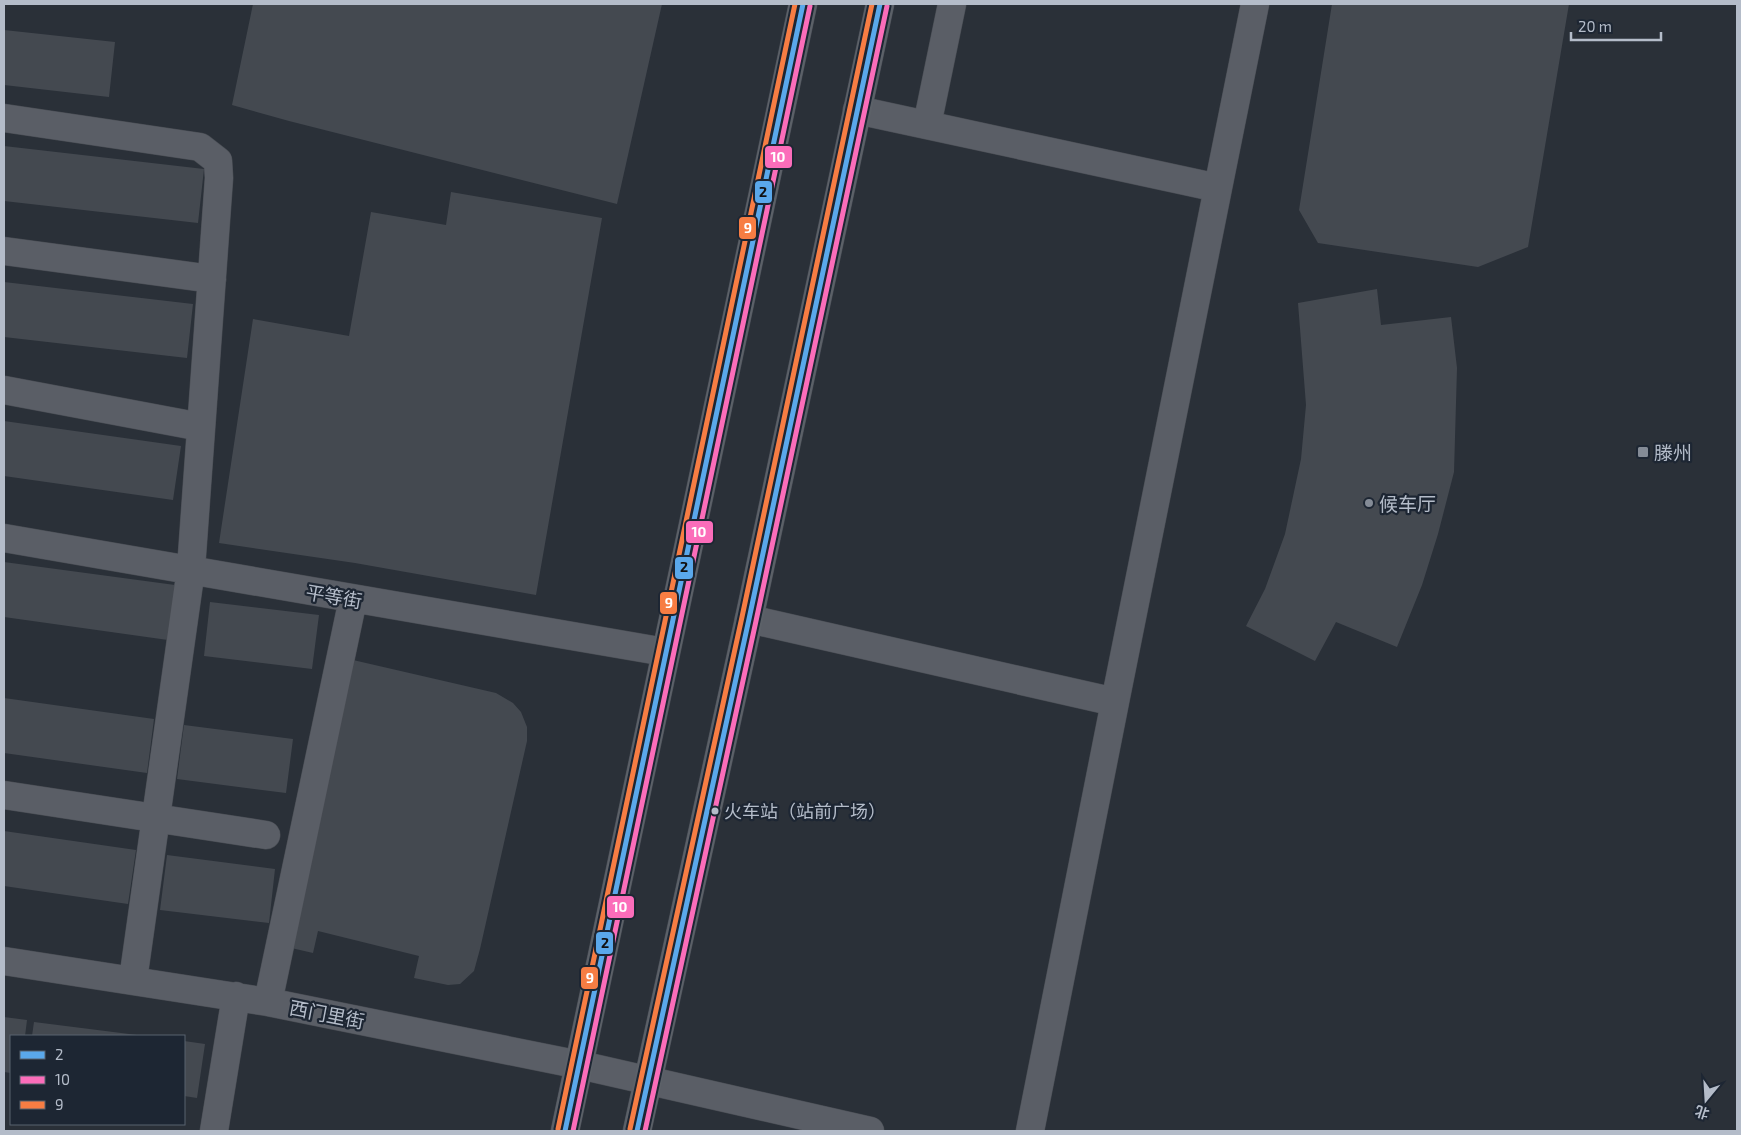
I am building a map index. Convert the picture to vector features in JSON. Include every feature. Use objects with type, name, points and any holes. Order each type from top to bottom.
[{"type":"main road","points":[[564,1131],[580,1065],[665,652],[803,4]]},
{"type":"main road","points":[[637,1131],[749,619],[880,4]]},
{"type":"street","points":[[928,125],[952,4]]},
{"type":"street","points":[[1030,1131],[1255,4]]},
{"type":"street","points":[[857,110],[1218,188]]},
{"type":"street","points":[[4,118],[200,147],[218,161],[219,178],[191,569],[134,980]]},
{"type":"street","points":[[4,251],[212,279]]},
{"type":"street","points":[[4,390],[201,427]]},
{"type":"street","name":"平等街","points":[[4,538],[191,569],[353,600],[665,652]]},
{"type":"street","points":[[268,1002],[353,600]]},
{"type":"street","points":[[749,619],[1115,702]]},
{"type":"street","points":[[4,795],[266,835]]},
{"type":"street","name":"西门里街","points":[[4,961],[268,1002],[649,1080],[837,1128],[870,1131]]},
{"type":"street","points":[[214,1131],[236,996]]},
{"type":"building","points":[[253,4],[662,4],[617,204],[232,105]]},
{"type":"building","points":[[1332,4],[1569,4],[1528,247],[1478,267],[1318,243],[1299,210]]},
{"type":"building","points":[[4,30],[115,42],[109,97],[4,85]]},
{"type":"building","points":[[4,146],[204,169],[198,223],[4,201]]},
{"type":"building","points":[[451,192],[602,218],[536,595],[355,563],[219,543],[253,319],[349,336],[371,212],[446,225]]},
{"type":"building","points":[[4,282],[193,304],[187,358],[4,337]]},
{"type":"building","name":"候车厅","points":[[1377,289],[1381,325],[1451,317],[1457,368],[1454,472],[1422,585],[1397,647],[1336,622],[1315,661],[1246,626],[1265,589],[1285,534],[1301,459],[1306,405],[1298,303]]},
{"type":"building","points":[[4,421],[181,446],[173,500],[4,476]]},
{"type":"building","points":[[4,562],[175,585],[168,640],[4,617]]},
{"type":"building","points":[[210,602],[319,615],[312,669],[204,656]]},
{"type":"building","points":[[353,660],[496,693],[513,703],[521,712],[527,727],[527,741],[480,949],[474,971],[460,984],[448,985],[414,978],[419,956],[318,931],[313,953],[287,947]]},
{"type":"building","points":[[4,698],[154,719],[147,773],[4,753]]},
{"type":"building","points":[[184,725],[293,739],[286,793],[177,779]]},
{"type":"building","points":[[4,831],[136,850],[128,904],[4,886]]},
{"type":"building","points":[[167,855],[275,869],[269,923],[160,910]]},
{"type":"building","points":[[4,1017],[27,1020],[25,1035],[10,1035],[10,1073],[4,1072]]},
{"type":"building","points":[[34,1022],[137,1035],[32,1035]]},
{"type":"building","points":[[185,1041],[205,1044],[197,1098],[185,1096]]},
{"type":"transit line","name":"9","points":[[558,1129],[795,4]]},
{"type":"transit line","name":"2","points":[[565,1131],[803,4]]},
{"type":"transit line","name":"9","points":[[630,1129],[742,617],[872,4]]},
{"type":"transit line","name":"2","points":[[637,1131],[749,619],[880,4]]},
{"type":"transit line","name":"10","points":[[573,1131],[810,6]]},
{"type":"transit line","name":"10","points":[[645,1131],[887,6]]},
{"type":"place","name":"滕州","points":[[1643,452]]},
{"type":"place","name":"候车厅","points":[[1369,503]]},
{"type":"place","name":"火车站（站前广场）","points":[[715,811]]}]
